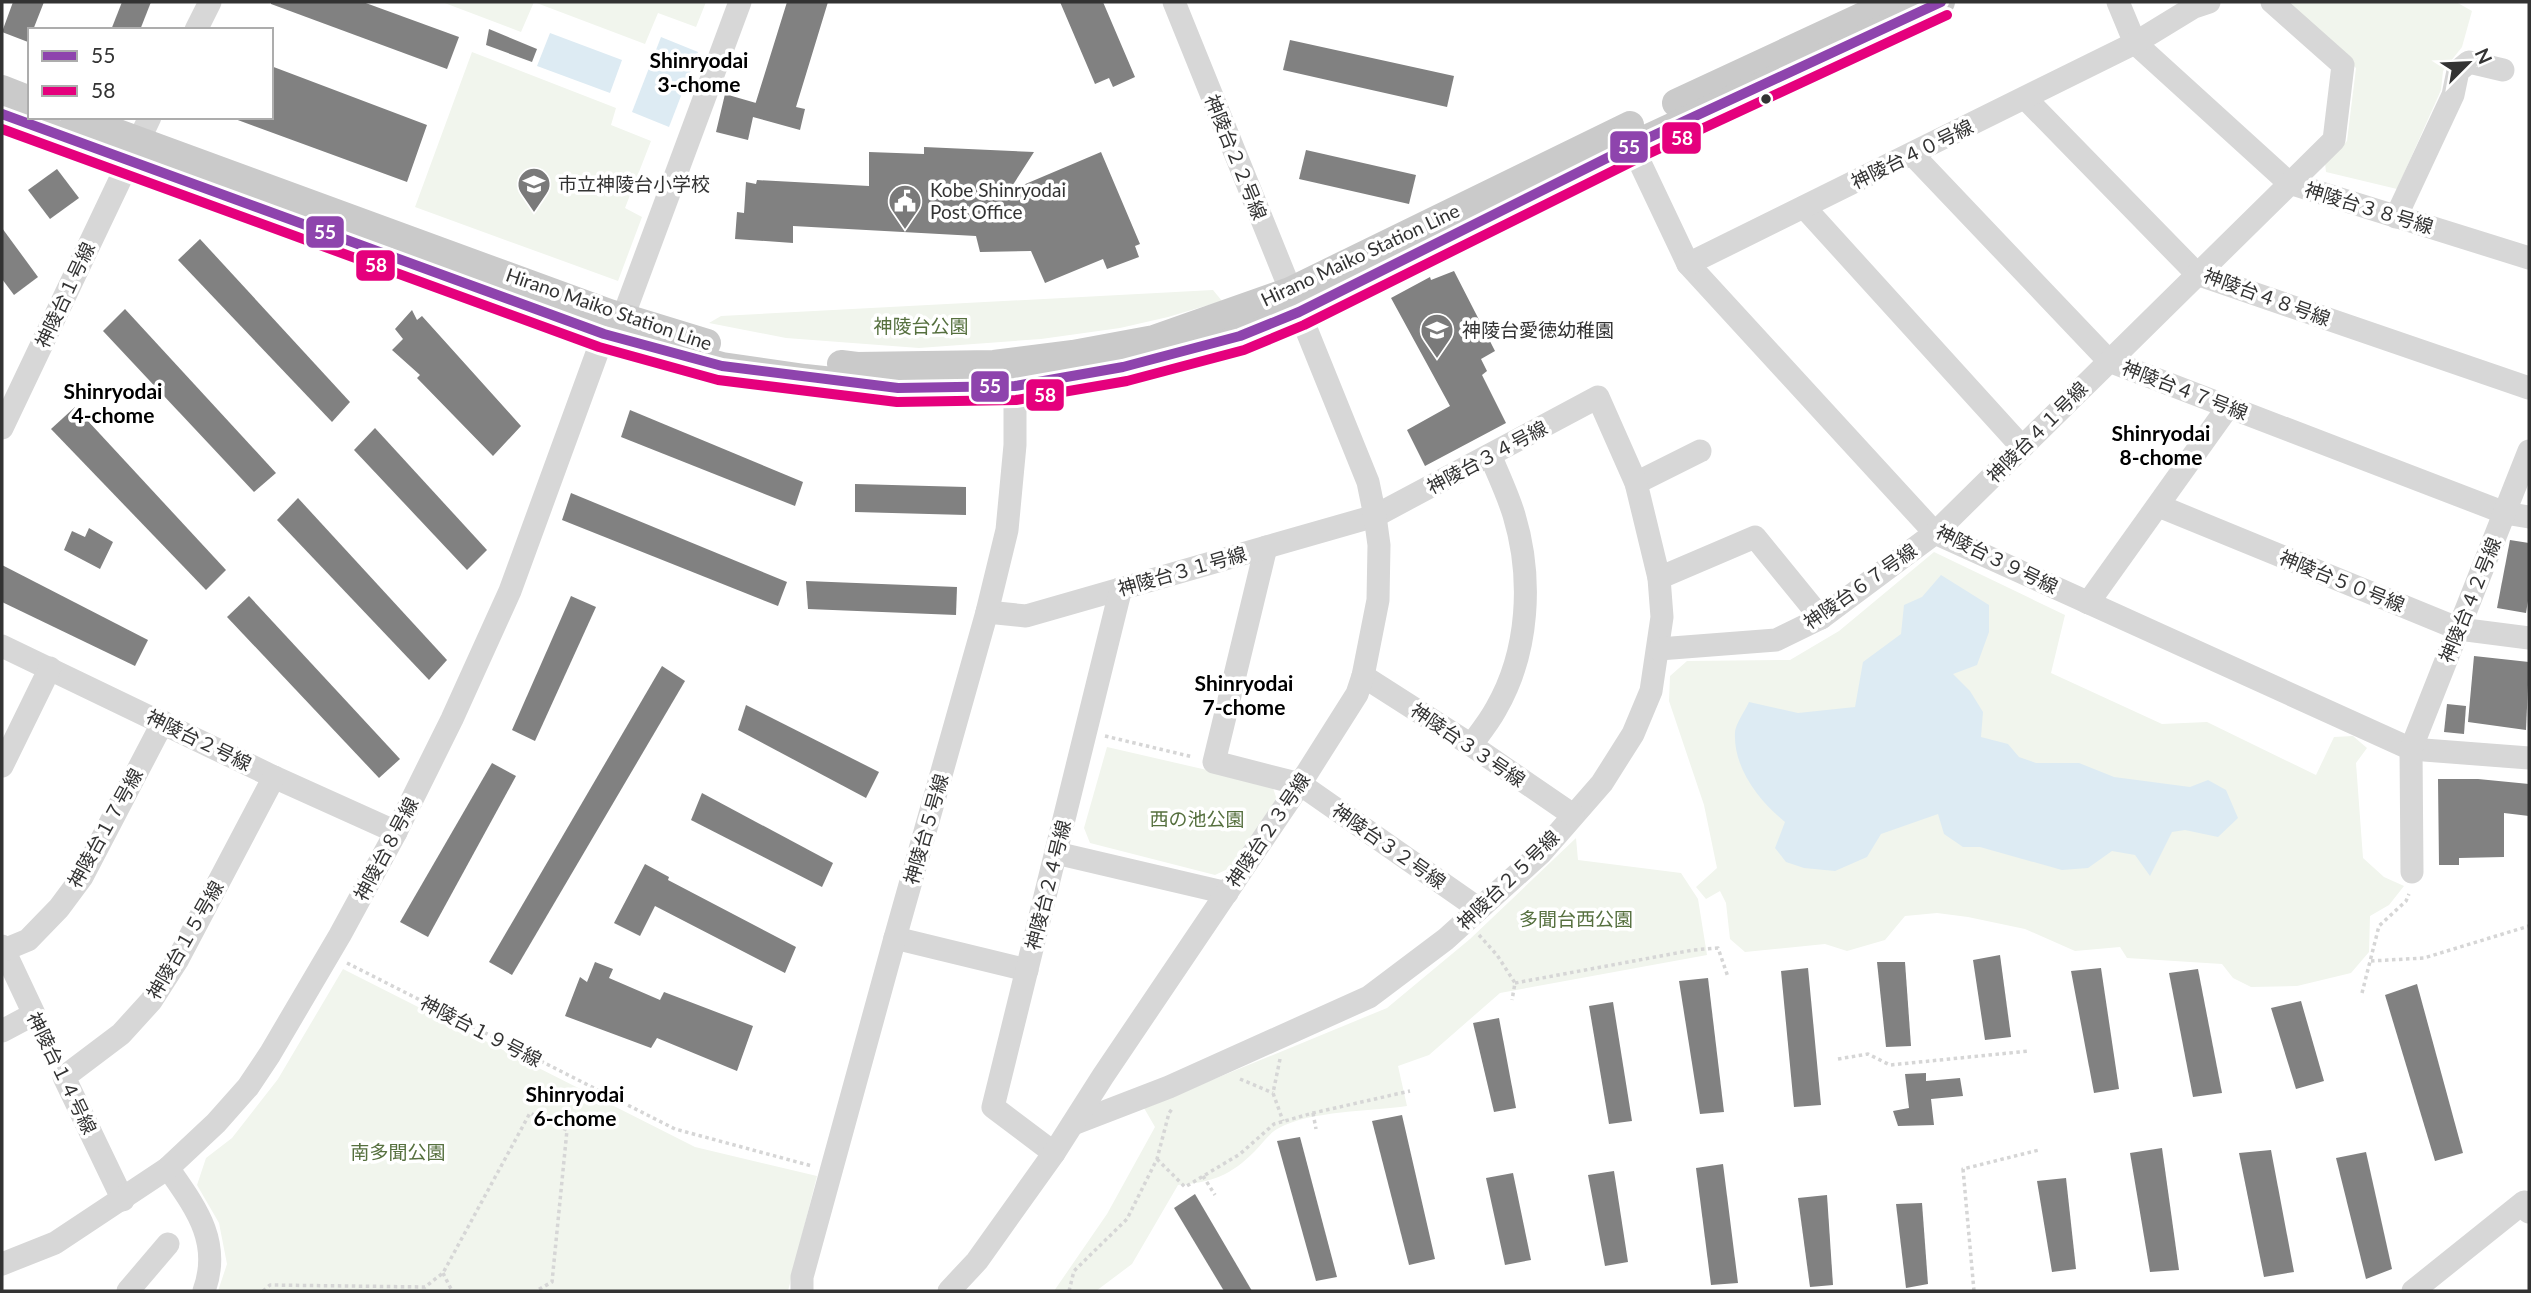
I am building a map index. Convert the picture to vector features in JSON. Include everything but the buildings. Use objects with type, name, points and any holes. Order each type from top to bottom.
[{"type":"main road","name":"Hirano Maiko Station Line","points":[[2,114],[133,152],[347,238],[612,321],[722,366],[898,388],[1013,374],[1123,367],[1240,336],[1295,302],[1893,2]]},
{"type":"main road","name":"Hirano Maiko Station Line","points":[[1628,136],[1941,2]]},
{"type":"main road","points":[[2,89],[28,99]]},
{"type":"main road","name":"Hirano Maiko Station Line","points":[[77,119],[133,152]]},
{"type":"street","points":[[197,28],[210,2]]},
{"type":"street","name":"神陵台８号線","points":[[4,1258],[55,1243],[168,1168],[216,1123],[248,1087],[330,954],[396,832],[452,719],[510,591],[612,321],[740,2]]},
{"type":"street","name":"神陵台２２号線","points":[[1174,2],[1295,302]]},
{"type":"street","name":"神陵台３８号線","points":[[2118,2],[2135,43],[2289,183],[2529,258]]},
{"type":"street","name":"神陵台４０号線","points":[[1688,264],[2135,43],[2194,7],[2208,2]]},
{"type":"street","name":"神陵台４１号線","points":[[1935,533],[2334,140],[2343,65],[2272,2]]},
{"type":"street","points":[[2396,216],[2453,95],[2458,71],[2469,62],[2503,70]]},
{"type":"street","name":"神陵台４８号線","points":[[2025,98],[2197,274],[2529,388]]},
{"type":"street","name":"神陵台１号線","points":[[2,428],[149,119]]},
{"type":"street","name":"神陵台３９号線","points":[[1628,136],[1688,264],[1935,533],[2411,749],[2529,758]]},
{"type":"street","name":"神陵台４７号線","points":[[1912,154],[2109,361],[2505,513],[2529,517]]},
{"type":"street","points":[[1804,207],[2022,447]]},
{"type":"street","name":"神陵台２３号線","points":[[949,1291],[977,1261],[1054,1153],[1357,694],[1378,600],[1379,545],[1375,516],[1368,482],[1295,302]]},
{"type":"street","name":"神陵台５号線","points":[[802,1291],[802,1277],[988,612],[1007,530],[1015,445],[1013,374]]},
{"type":"street","name":"神陵台３４号線","points":[[1375,516],[1598,397]]},
{"type":"street","name":"神陵台２５号線","points":[[1073,1124],[1169,1087],[1369,997],[1446,939],[1541,852],[1602,783],[1633,734],[1651,691],[1662,617],[1659,578],[1636,483],[1598,397]]},
{"type":"street","points":[[2088,603],[2228,407]]},
{"type":"street","points":[[1636,483],[1700,451]]},
{"type":"street","name":"神陵台４２号線","points":[[2411,749],[2529,451]]},
{"type":"street","points":[[1471,745],[1496,710],[1512,677],[1523,626],[1526,572],[1514,515],[1490,455]]},
{"type":"street","name":"神陵台５０号線","points":[[2159,506],[2459,629],[2529,638]]},
{"type":"street","name":"神陵台３１号線","points":[[988,612],[1026,616],[1375,516]]},
{"type":"street","name":"神陵台６７号線","points":[[1659,649],[1776,640],[1821,618],[1935,533]]},
{"type":"street","points":[[1659,578],[1755,537],[1821,618]]},
{"type":"street","points":[[1266,547],[1214,762],[1300,784]]},
{"type":"street","name":"神陵台２４号線","points":[[1054,1153],[993,1107],[1121,588]]},
{"type":"street","name":"神陵台２号線","points":[[2,646],[274,777],[396,832]]},
{"type":"street","points":[[2,766],[50,668]]},
{"type":"street","name":"神陵台３３号線","points":[[1363,676],[1573,815]]},
{"type":"street","name":"神陵台１７号線","points":[[3,948],[28,940],[59,908],[82,877],[163,722]]},
{"type":"street","points":[[2411,749],[2412,872]]},
{"type":"street","name":"神陵台１５号線","points":[[64,1077],[121,1034],[151,1001],[178,959],[274,777]]},
{"type":"street","name":"神陵台３２号線","points":[[1300,784],[1472,915]]},
{"type":"street","points":[[1056,853],[1227,893]]},
{"type":"street","points":[[895,938],[1027,970]]},
{"type":"street","name":"神陵台１４号線","points":[[3,948],[34,1014]]},
{"type":"street","points":[[2,1031],[34,1014]]},
{"type":"street","name":"神陵台１４号線","points":[[64,1077],[123,1200]]},
{"type":"street","points":[[168,1168],[200,1215],[206,1234],[209,1279],[204,1291]]},
{"type":"street","points":[[2423,1288],[2524,1202],[2529,1212]]},
{"type":"street","points":[[128,1291],[168,1244]]},
{"type":"path","points":[[1086,732],[1214,762]]},
{"type":"path","points":[[2362,993],[2379,926],[2406,901],[2412,884],[2412,872]]},
{"type":"path","points":[[1472,915],[1515,983],[1512,1000]]},
{"type":"path","points":[[2371,961],[2424,958],[2529,926]]},
{"type":"path","points":[[1515,983],[1693,950],[1718,948],[1728,977]]},
{"type":"path","name":"神陵台１９号線","points":[[330,954],[675,1129],[831,1172]]},
{"type":"path","name":"神陵台１４号線","points":[[34,1014],[64,1077]]},
{"type":"path","points":[[1838,1059],[1868,1054],[1890,1065],[2029,1051]]},
{"type":"path","points":[[1280,1059],[1273,1093],[1283,1121]]},
{"type":"path","points":[[1237,1078],[1273,1093]]},
{"type":"path","points":[[1157,1159],[1185,1187],[1240,1154],[1274,1124],[1313,1112],[1410,1091]]},
{"type":"path","points":[[1069,1291],[1074,1271],[1127,1219],[1157,1159],[1169,1113],[1176,1105]]},
{"type":"path","points":[[1313,1112],[1316,1129]]},
{"type":"path","points":[[263,1291],[270,1284],[426,1289],[443,1273],[530,1113],[568,1130],[552,1282],[536,1291]]},
{"type":"path","points":[[1974,1291],[1963,1169],[2039,1150]]},
{"type":"path","points":[[1203,1176],[1215,1195]]},
{"type":"path","points":[[443,1273],[452,1291]]},
{"type":"green space","points":[[442,2],[534,2],[521,32]]},
{"type":"green space","points":[[534,2],[706,2],[696,27],[658,13],[645,44]]},
{"type":"green space","points":[[2287,2],[2456,2],[2472,11],[2462,47],[2443,71],[2441,90],[2397,189],[2326,172],[2325,163],[2347,141],[2356,68]]},
{"type":"green space","points":[[472,52],[616,108],[611,125],[651,141],[625,208],[642,217],[618,281],[415,207]]},
{"type":"green space","name":"神陵台公園","points":[[1213,290],[1222,301],[1120,328],[1041,339],[919,348],[786,338],[709,323],[721,316]]},
{"type":"green space","points":[[1934,552],[2065,615],[2051,673],[2162,724],[2207,722],[2316,775],[2334,737],[2353,736],[2367,748],[2356,763],[2363,858],[2384,877],[2404,886],[2389,905],[2370,916],[2369,952],[2351,973],[2297,986],[2251,987],[2233,978],[2222,964],[2127,958],[2120,947],[2075,951],[2025,929],[1937,913],[1905,916],[1885,940],[1847,951],[1825,944],[1745,952],[1730,939],[1726,903],[1720,891],[1706,899],[1696,887],[1717,868],[1704,805],[1669,701],[1670,676],[1687,661],[1790,660],[1839,631]]},
{"type":"green space","name":"西の池公園","points":[[1107,747],[1272,785],[1277,800],[1230,868],[1215,875],[1090,843],[1084,828]]},
{"type":"green space","name":"多聞台西公園","points":[[1576,838],[1578,860],[1681,873],[1698,899],[1707,955],[1500,993],[1429,1055],[1398,1066],[1407,1106],[1323,1115],[1279,1128],[1246,1160],[1229,1172],[1211,1180],[1178,1185],[1132,1264],[1096,1291],[1054,1291],[1107,1214],[1155,1127],[1144,1108],[1387,1008],[1470,939]]},
{"type":"green space","name":"南多聞公園","points":[[343,969],[695,1147],[817,1176],[788,1291],[218,1291],[227,1264],[219,1223],[197,1185],[206,1158],[232,1138],[278,1079]]},
{"type":"shaded area","points":[[550,33],[622,60],[610,93],[537,66]]},
{"type":"shaded area","points":[[661,37],[698,52],[669,127],[632,112]]},
{"type":"shaded area","points":[[1941,575],[1989,605],[1989,632],[1977,665],[1953,674],[1970,691],[1983,712],[1981,737],[2008,744],[2019,757],[2036,763],[2079,763],[2114,777],[2190,787],[2208,780],[2226,790],[2238,818],[2218,837],[2185,830],[2172,832],[2150,876],[2135,855],[2112,851],[2088,868],[2062,870],[1980,847],[1963,847],[1944,834],[1938,814],[1881,834],[1867,857],[1835,871],[1804,868],[1786,862],[1775,848],[1785,822],[1757,794],[1738,758],[1735,732],[1749,702],[1798,713],[1855,707],[1863,662],[1901,634],[1904,605],[1922,597]]},
{"type":"transit line","name":"55","points":[[2,114],[604,334],[722,366],[898,388],[1015,386],[1123,367],[1240,336],[1299,312],[1633,145],[1941,2]]},
{"type":"transit line","name":"58","points":[[2,129],[599,347],[718,380],[897,402],[1016,400],[1127,381],[1244,350],[1304,325],[1639,158],[1947,15]]},
{"type":"place","name":"市立神陵台小学校","points":[[534,214]]},
{"type":"place","name":"Kobe Shinryodai Post Office","points":[[905,231]]},
{"type":"place","name":"神陵台愛徳幼稚園","points":[[1437,360]]},
{"type":"district","name":"Shinryodai 3-chome","points":[[699,73]]},
{"type":"district","name":"Shinryodai 4-chome","points":[[113,404]]},
{"type":"district","name":"Shinryodai 8-chome","points":[[2161,446]]},
{"type":"district","name":"Shinryodai 7-chome","points":[[1244,696]]},
{"type":"district","name":"Shinryodai 6-chome","points":[[575,1107]]}]
